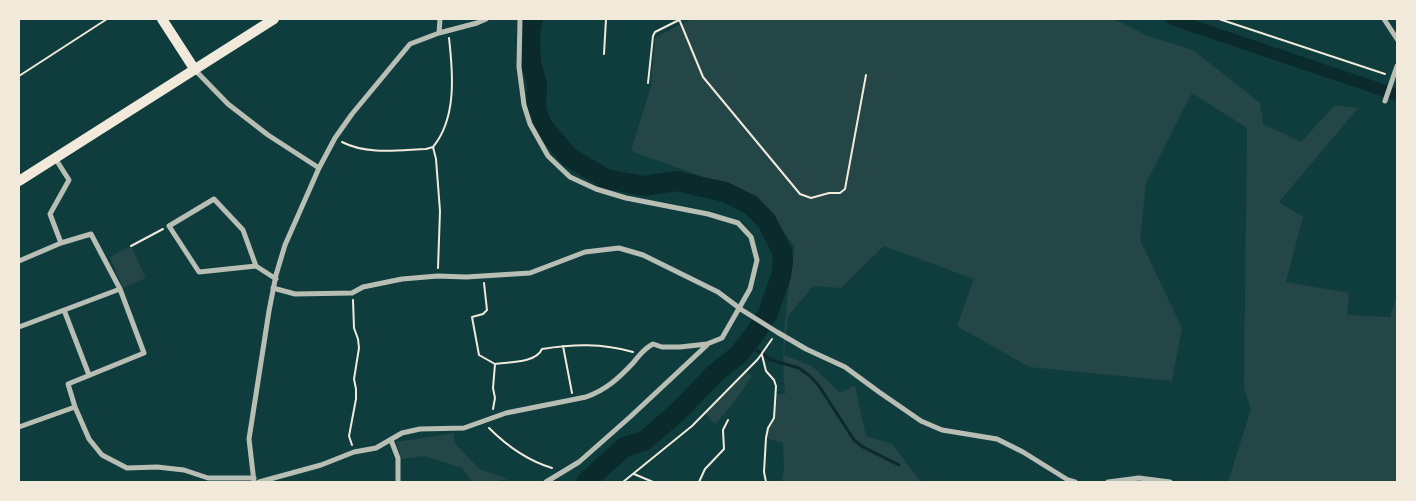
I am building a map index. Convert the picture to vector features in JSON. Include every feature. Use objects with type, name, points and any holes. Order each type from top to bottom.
[{"type":"main road","points":[[162,19],[195,70]]},
{"type":"main road","points":[[19,181],[274,19]]},
{"type":"street","points":[[439,32],[440,19]]},
{"type":"street","points":[[19,261],[62,243],[91,234],[120,290],[144,353],[68,384],[75,407],[89,439],[102,455],[127,468],[157,467],[184,470],[208,478],[254,480],[249,439],[257,377],[273,288],[285,245],[319,168],[335,138],[352,114],[410,44],[439,32],[486,19]]},
{"type":"street","points":[[259,482],[321,464],[354,452],[376,448],[402,433],[420,429],[464,428],[506,413],[574,400],[598,393],[615,382],[643,349],[653,344],[662,347],[680,347],[708,344],[722,338],[741,308],[750,289],[757,260],[751,236],[738,223],[708,214],[626,198],[596,189],[570,176],[548,156],[530,124],[524,106],[519,67],[520,19]]},
{"type":"street","points":[[1384,19],[1397,39]]},
{"type":"street","points":[[1385,101],[1397,66]]},
{"type":"street","points":[[195,70],[228,104],[268,135],[319,168]]},
{"type":"street","points":[[54,158],[69,180],[50,214],[62,243]]},
{"type":"street","points":[[256,266],[199,272],[169,226],[214,199],[243,230],[256,266],[276,279]]},
{"type":"street","points":[[273,288],[295,294],[352,293],[363,287],[402,279],[530,273],[585,252],[619,248],[643,255],[711,288],[806,349],[846,367],[878,392],[921,421],[942,430],[997,439],[1074,482]]},
{"type":"street","points":[[19,327],[120,290]]},
{"type":"street","points":[[64,310],[89,375]]},
{"type":"street","points":[[546,482],[579,462],[630,418],[708,344]]},
{"type":"street","points":[[19,427],[75,407]]},
{"type":"street","points":[[391,440],[398,458],[398,482]]},
{"type":"street","points":[[1108,482],[1139,478],[1170,482]]},
{"type":"path","points":[[19,76],[107,19]]},
{"type":"path","points":[[604,54],[606,19]]},
{"type":"path","points":[[648,83],[653,36],[655,32],[679,19],[703,77],[800,194],[811,198],[829,193],[840,193],[845,189],[866,75]]},
{"type":"path","points":[[1219,19],[1392,78]]},
{"type":"path","points":[[438,276],[441,221],[438,174],[433,147],[444,129],[451,97],[451,56],[448,30]]},
{"type":"path","points":[[335,138],[350,146],[371,150],[426,149],[433,147]]},
{"type":"path","points":[[131,246],[169,226]]},
{"type":"path","points":[[484,276],[487,310],[483,314],[472,317],[480,355],[495,364],[534,358],[540,354],[542,349],[584,344],[617,347],[640,354]]},
{"type":"path","points":[[352,293],[354,328],[359,348],[354,379],[356,399],[349,436],[354,452]]},
{"type":"path","points":[[623,482],[692,426],[761,354],[777,331]]},
{"type":"path","points":[[563,346],[574,400]]},
{"type":"path","points":[[761,354],[766,370],[776,386],[774,418],[768,428],[766,447],[764,472],[766,482]]},
{"type":"path","points":[[495,364],[494,407],[485,421],[500,439],[522,454],[564,472]]},
{"type":"path","points":[[699,482],[705,470],[724,449],[723,430],[728,420]]},
{"type":"path","points":[[634,474],[653,482]]},
{"type":"shaded area","points":[[691,19],[1114,19],[1148,36],[1193,50],[1260,103],[1263,124],[1301,142],[1335,105],[1358,108],[1279,202],[1303,217],[1286,282],[1349,293],[1347,315],[1390,317],[1397,294],[1397,482],[1228,482],[1251,409],[1244,388],[1247,128],[1192,93],[1146,183],[1140,240],[1182,328],[1172,381],[1029,367],[957,326],[974,279],[884,246],[841,288],[813,286],[788,316],[784,355],[812,366],[840,393],[855,385],[866,436],[892,444],[921,482],[782,482],[784,468],[783,443],[766,438],[768,428],[774,418],[775,394],[785,394],[783,357],[784,339],[795,247],[758,197],[631,151],[651,86],[655,38]]},
{"type":"shaded area","points":[[131,246],[146,278],[123,288],[110,257]]},
{"type":"shaded area","points":[[745,371],[752,376],[732,405],[715,424],[705,413]]},
{"type":"shaded area","points":[[454,433],[454,442],[479,469],[508,479],[491,482],[472,482],[462,468],[425,456],[402,459],[396,442]]},
{"type":"waterway","points":[[533,19],[530,33],[531,63],[537,84],[536,108],[541,124],[569,157],[606,179],[644,186],[676,181],[725,192],[751,205],[766,220],[782,251],[781,276],[768,313],[738,355],[714,374],[682,408],[644,441],[624,447],[586,482]]},
{"type":"waterway","points":[[1172,19],[1397,95]]},
{"type":"waterway","points":[[747,344],[771,360],[799,368],[810,376],[819,386],[854,440],[863,447],[899,465]]}]
